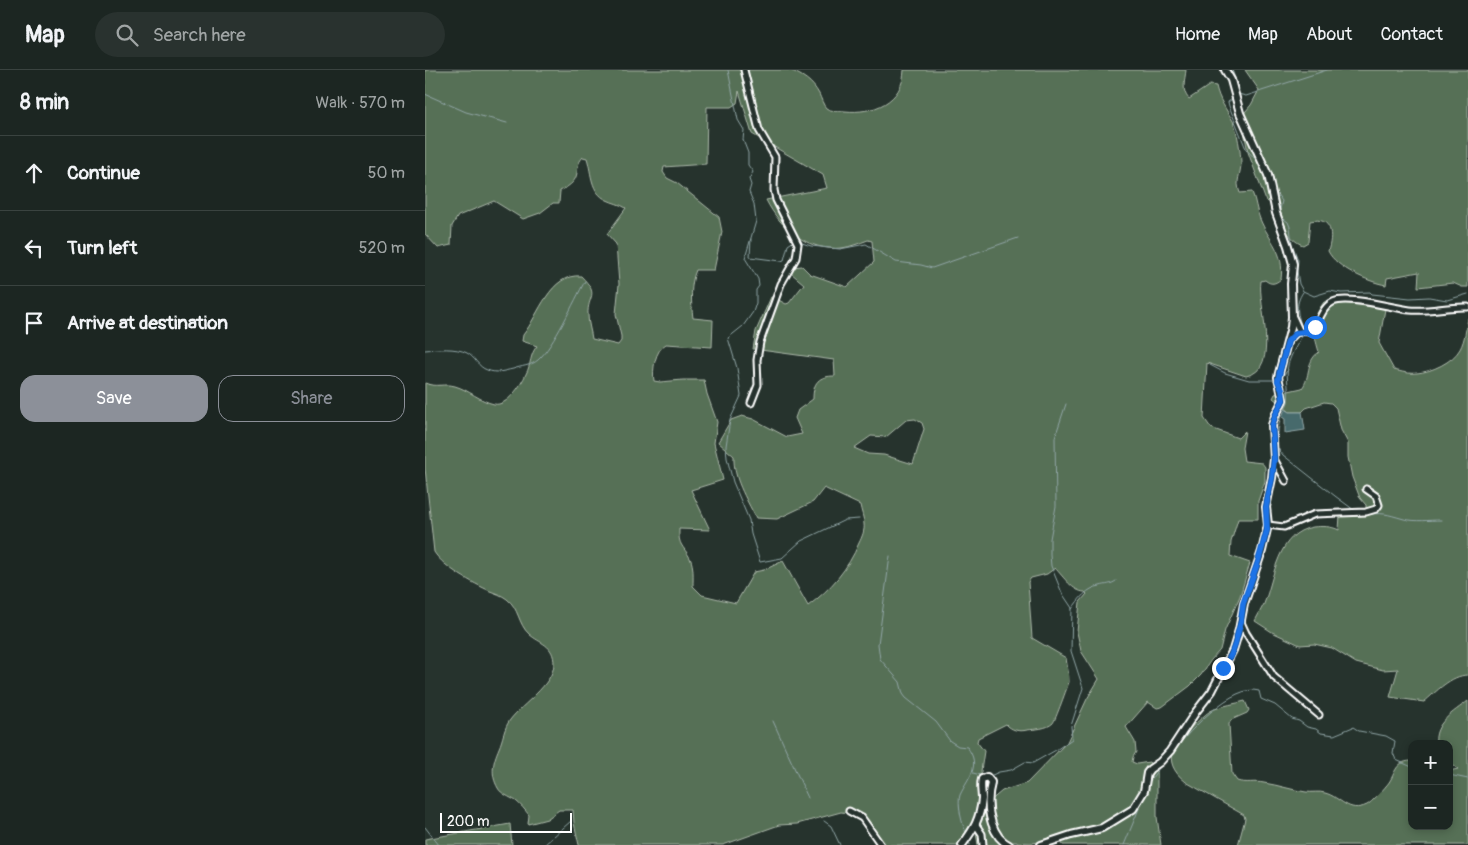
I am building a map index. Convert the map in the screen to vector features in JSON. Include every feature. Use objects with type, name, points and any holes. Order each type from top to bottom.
[{"type":"street","points":[[743,70],[757,123],[775,157],[774,190],[776,200],[798,244],[796,258],[781,284],[760,342],[757,360],[758,385],[751,403]]},
{"type":"street","points":[[1041,845],[1071,835],[1102,828],[1133,809],[1144,791],[1147,773],[1170,751],[1212,691],[1231,655],[1241,621],[1243,604],[1258,562],[1267,525],[1266,507],[1274,459],[1272,426],[1283,400],[1278,377],[1288,341],[1292,317],[1291,290],[1293,264],[1276,213],[1266,170],[1251,142],[1240,113],[1231,80],[1225,70]]},
{"type":"street","points":[[1288,341],[1296,333],[1313,330],[1325,307],[1336,300],[1355,301],[1411,310],[1468,307]]},
{"type":"street","points":[[1292,317],[1300,332]]},
{"type":"street","points":[[1274,459],[1286,481]]},
{"type":"street","points":[[1267,525],[1284,527],[1315,514],[1357,513],[1377,509],[1379,505],[1376,496],[1366,489]]},
{"type":"street","points":[[1241,621],[1246,633],[1274,677],[1319,715]]},
{"type":"street","points":[[962,845],[976,825],[980,814],[981,782],[982,779],[987,777],[991,784],[989,799],[994,832],[998,838],[1009,845]]},
{"type":"street","points":[[849,811],[862,818],[881,845]]},
{"type":"street","points":[[976,825],[982,834],[983,845]]},
{"type":"green space","points":[[425,70],[790,70],[810,82],[826,108],[856,111],[876,108],[885,104],[898,90],[904,70],[1186,70],[1184,89],[1189,99],[1210,85],[1216,86],[1221,100],[1233,121],[1237,135],[1241,159],[1238,181],[1240,193],[1252,192],[1260,219],[1281,261],[1282,270],[1281,279],[1277,282],[1261,281],[1266,349],[1263,362],[1257,371],[1246,376],[1207,363],[1204,418],[1211,428],[1238,438],[1245,431],[1242,448],[1244,461],[1262,463],[1265,467],[1265,481],[1258,501],[1258,519],[1238,519],[1231,542],[1230,556],[1250,563],[1240,596],[1225,630],[1220,650],[1201,675],[1190,686],[1162,707],[1157,708],[1148,702],[1126,727],[1135,742],[1136,752],[1132,762],[1137,764],[1149,762],[1157,772],[1157,817],[1161,845],[1063,845],[1060,839],[1033,843],[1013,842],[1013,845],[978,845],[976,833],[970,825],[958,845],[879,845],[858,820],[847,813],[841,812],[797,824],[779,825],[723,845],[579,845],[573,810],[559,810],[547,819],[528,824],[529,815],[526,811],[516,801],[503,794],[495,783],[494,763],[508,723],[543,687],[552,672],[554,664],[552,652],[546,645],[525,630],[514,607],[507,599],[459,574],[445,564],[434,552],[425,468],[425,383],[455,386],[494,404],[499,404],[509,399],[524,379],[533,352],[537,346],[522,341],[523,335],[553,288],[561,281],[570,277],[581,276],[592,292],[588,308],[588,321],[592,339],[618,345],[621,341],[621,336],[616,314],[619,284],[616,244],[607,234],[626,208],[601,197],[593,182],[587,158],[583,157],[578,166],[576,178],[560,191],[559,203],[553,203],[540,213],[523,219],[494,201],[458,216],[452,226],[451,245],[438,248],[425,234]],"holes":[[[739,91],[752,134],[823,175],[827,188],[766,200],[779,220],[797,236],[818,246],[842,248],[868,240],[872,241],[874,262],[847,287],[810,274],[802,266],[793,267],[791,273],[804,284],[789,303],[786,304],[771,297],[756,331],[753,349],[834,360],[835,376],[825,377],[818,381],[814,388],[813,399],[798,410],[795,418],[802,434],[787,437],[753,419],[742,416],[731,420],[718,442],[734,456],[738,480],[756,518],[777,519],[813,502],[824,488],[860,505],[864,519],[864,529],[855,552],[838,578],[808,606],[783,561],[764,570],[754,572],[736,603],[702,595],[693,586],[692,564],[680,542],[679,529],[710,530],[691,490],[723,480],[714,443],[717,422],[704,380],[654,381],[655,361],[659,351],[666,344],[712,347],[713,320],[693,318],[692,287],[696,270],[714,270],[722,232],[719,217],[677,183],[667,178],[663,172],[664,167],[706,164],[707,107],[731,107],[737,103]],[[915,419],[922,423],[924,429],[913,464],[884,455],[868,454],[854,448],[871,436],[886,437],[906,420]],[[1055,568],[1072,587],[1087,594],[1080,602],[1077,632],[1081,651],[1099,679],[1087,699],[1067,742],[1027,783],[1002,791],[986,807],[981,771],[984,751],[977,742],[978,738],[1006,724],[1015,730],[1021,731],[1050,725],[1054,721],[1069,682],[1066,658],[1032,638],[1028,582],[1031,578],[1047,574]]]},
{"type":"green space","points":[[1245,70],[1468,70],[1468,287],[1462,287],[1453,283],[1418,287],[1419,272],[1387,278],[1386,285],[1362,277],[1345,268],[1332,257],[1328,251],[1331,234],[1327,224],[1323,221],[1310,221],[1308,242],[1303,245],[1292,238],[1272,203],[1266,201],[1248,152],[1242,121],[1245,112],[1259,90]]},
{"type":"green space","points":[[1331,301],[1385,309],[1379,343],[1394,370],[1408,373],[1429,371],[1441,366],[1457,354],[1462,345],[1468,318],[1468,675],[1450,681],[1424,702],[1390,697],[1398,669],[1383,670],[1356,663],[1332,648],[1314,644],[1300,645],[1272,632],[1255,621],[1264,604],[1279,557],[1292,538],[1301,531],[1313,527],[1339,530],[1340,515],[1363,512],[1366,509],[1366,505],[1360,498],[1352,477],[1348,457],[1348,443],[1341,430],[1336,408],[1331,403],[1324,402],[1306,408],[1302,412],[1290,412],[1273,398],[1275,394],[1302,388],[1305,384],[1312,360],[1319,352],[1314,332],[1316,315],[1324,302]]},
{"type":"green space","points":[[1245,701],[1249,710],[1247,713],[1231,720],[1229,724],[1232,774],[1237,781],[1264,783],[1306,792],[1323,792],[1345,804],[1360,807],[1369,804],[1389,782],[1398,766],[1408,762],[1408,830],[1453,830],[1453,770],[1458,769],[1453,765],[1453,740],[1436,740],[1436,737],[1441,724],[1468,701],[1468,845],[1238,845],[1245,819],[1244,815],[1186,782],[1173,766],[1171,758],[1176,743],[1182,736],[1207,713]]},
{"type":"green space","points":[[510,824],[512,845],[425,845],[425,839]]},
{"type":"water","points":[[1285,409],[1290,412],[1302,412],[1305,430],[1285,433],[1285,419],[1282,417]]},
{"type":"waterway","points":[[728,70],[738,120],[744,130],[743,140],[748,153],[748,165],[753,172],[749,179],[751,185],[749,192],[754,204],[756,221],[745,258],[758,279],[759,286],[756,290],[756,303],[753,312],[743,326],[728,338],[737,368],[741,396],[730,420],[726,446],[733,482],[749,520],[751,534],[760,562],[782,558],[801,541],[845,520],[859,519]]},
{"type":"waterway","points":[[1232,70],[1239,89],[1238,93]]},
{"type":"waterway","points":[[1238,94],[1246,96],[1327,70]]},
{"type":"waterway","points":[[425,94],[466,112],[507,123]]},
{"type":"waterway","points":[[1232,99],[1228,102],[1229,106],[1246,149],[1260,164]]},
{"type":"waterway","points":[[1269,168],[1274,190],[1282,201],[1279,213],[1288,222],[1290,227],[1292,244],[1298,260],[1299,284],[1303,291],[1314,296],[1330,291],[1341,293],[1370,292],[1372,294],[1410,298],[1429,297],[1447,300],[1468,294]]},
{"type":"waterway","points":[[799,242],[811,246],[840,249],[866,244],[896,262],[932,268],[1018,238]]},
{"type":"waterway","points":[[751,239],[750,257],[781,261],[784,260],[788,245],[794,241]]},
{"type":"waterway","points":[[425,350],[446,349],[463,351],[470,355],[484,369],[494,372],[532,364],[551,345],[585,281]]},
{"type":"waterway","points":[[1302,328],[1298,314],[1298,301],[1303,292]]},
{"type":"waterway","points":[[1302,335],[1288,364],[1288,402],[1281,415],[1277,447],[1283,455],[1354,510]]},
{"type":"waterway","points":[[1210,365],[1225,373],[1249,380],[1276,380]]},
{"type":"waterway","points":[[1281,378],[1288,370]]},
{"type":"waterway","points":[[990,776],[1011,770],[1025,762],[1033,763],[1072,739],[1071,726],[1083,688],[1071,651],[1072,608],[1062,593],[1051,566],[1050,555],[1050,539],[1056,506],[1055,437],[1066,404]]},
{"type":"waterway","points":[[1364,515],[1380,514],[1413,520],[1441,520]]},
{"type":"waterway","points":[[890,556],[878,644],[880,659],[900,682],[906,698],[936,722],[950,741],[958,746],[967,747],[971,754],[973,760],[972,772],[959,799],[963,826],[967,834]]},
{"type":"waterway","points":[[1072,609],[1091,589],[1116,581]]},
{"type":"waterway","points":[[1175,749],[1213,710],[1237,694],[1249,690],[1259,691],[1261,699],[1275,705],[1292,719],[1321,733],[1334,735],[1353,727],[1359,731],[1386,736],[1395,741],[1393,753],[1396,760],[1408,765]]},
{"type":"waterway","points":[[773,721],[808,798]]},
{"type":"waterway","points":[[1147,785],[1162,764]]},
{"type":"waterway","points":[[973,773],[984,776]]},
{"type":"waterway","points":[[1453,776],[1468,779]]},
{"type":"waterway","points":[[1124,845],[1143,799]]},
{"type":"waterway","points":[[544,845],[571,821]]},
{"type":"waterway","points":[[824,821],[831,826],[840,845]]},
{"type":"waterway","points":[[425,827],[439,845]]},
{"type":"waterway","points":[[969,840],[970,845]]},
{"type":"route","points":[[1223,668],[1235,644],[1243,604],[1267,530],[1266,507],[1274,459],[1272,426],[1283,400],[1278,377],[1288,341],[1296,333],[1311,331],[1315,327]]}]
